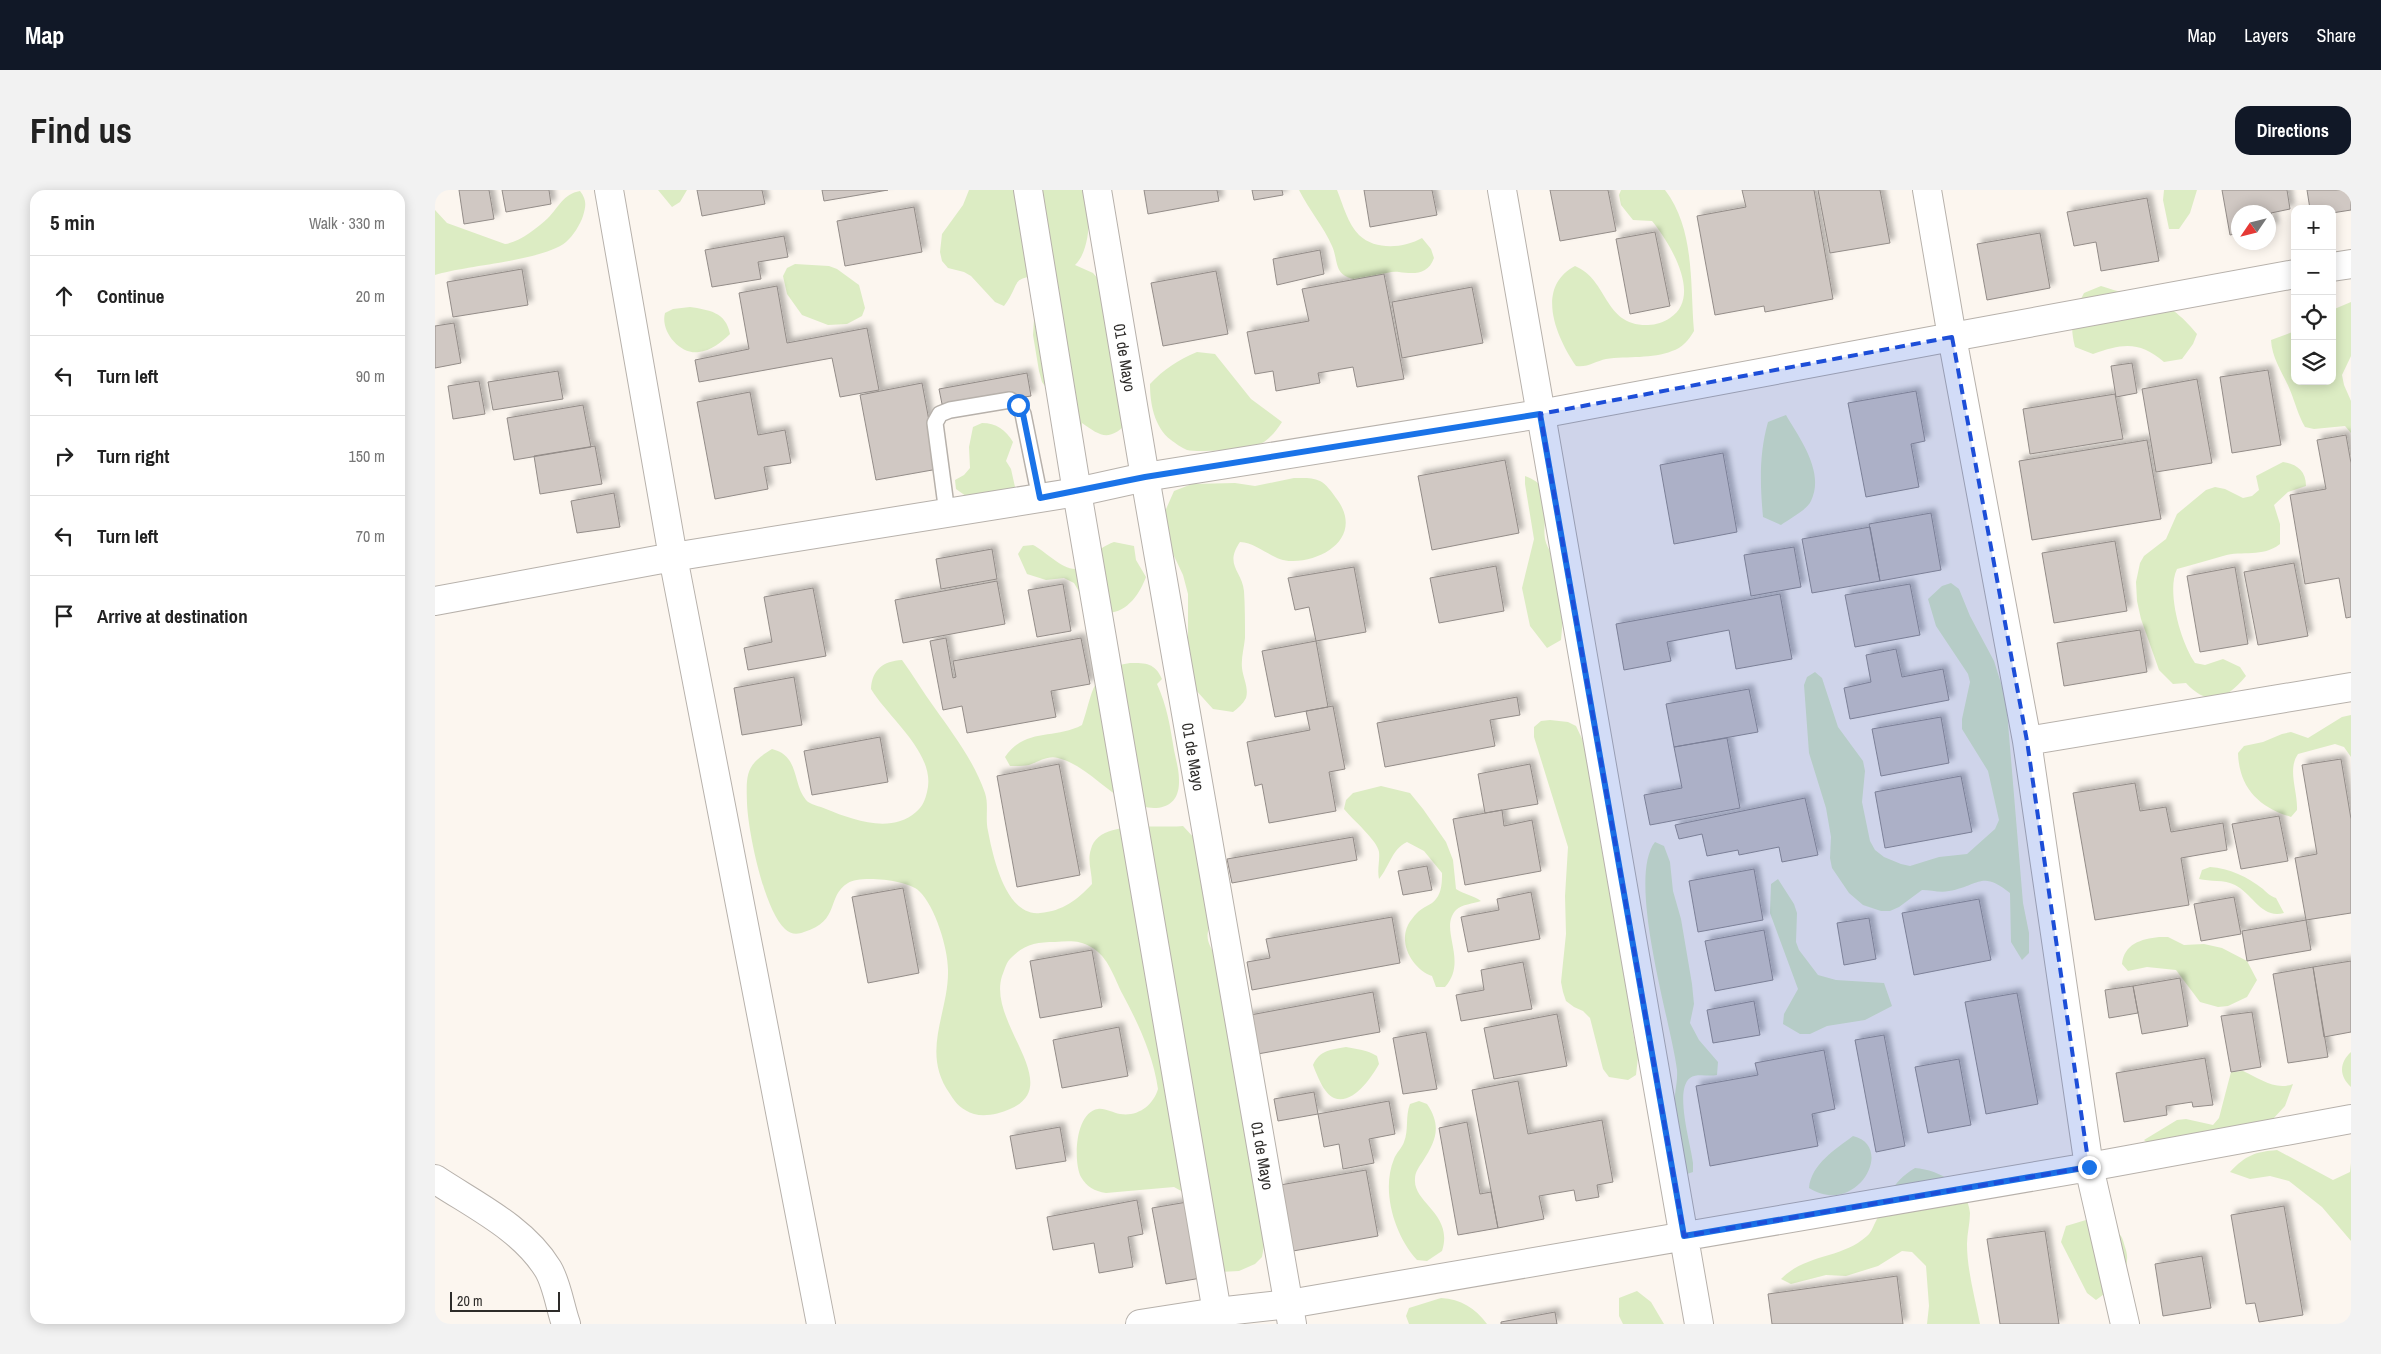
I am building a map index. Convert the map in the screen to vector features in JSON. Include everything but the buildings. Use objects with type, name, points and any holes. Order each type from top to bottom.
[{"type":"street","points":[[609,190],[673,557],[821,1324]]},
{"type":"street","points":[[1028,190],[1077,492],[1218,1318]]},
{"type":"street","name":"01 de Mayo","points":[[1097,190],[1290,1314]]},
{"type":"street","points":[[1503,190],[1540,414],[1699,1324]]},
{"type":"street","points":[[1927,190],[1952,337],[2027,741],[2089,1167],[2125,1324]]},
{"type":"street","points":[[2336,266],[2351,264]]},
{"type":"street","points":[[435,601],[673,557],[1077,492],[1145,477],[1540,414],[2291,275]]},
{"type":"street","points":[[2027,741],[2351,687]]},
{"type":"street","points":[[1140,1324],[1290,1314],[1684,1236],[2089,1167],[2351,1119]]},
{"type":"street","points":[[435,1179],[503,1224],[529,1245],[549,1271],[566,1324]]},
{"type":"lane","points":[[947,513],[935,423],[940,414],[951,410],[1010,400],[1018,405],[1023,414],[1040,498]]},
{"type":"highlighted area","points":[[1952,337],[2027,741],[2089,1167],[1684,1236],[1540,414]]},
{"type":"green space","points":[[658,190],[687,190],[680,202],[672,207]]},
{"type":"green space","points":[[969,190],[1086,190],[1089,208],[1087,240],[1084,250],[1075,265],[1093,273],[1100,281],[1125,425],[1113,434],[1104,435],[1093,431],[1082,423],[1082,430],[1062,410],[1042,382],[1033,335],[1035,304],[1044,275],[1020,280],[1004,306],[995,302],[971,276],[948,268],[942,261],[940,252],[942,234],[963,205]]},
{"type":"green space","points":[[1299,190],[1337,190],[1349,220],[1359,235],[1373,244],[1382,246],[1399,246],[1422,238],[1431,249],[1434,258],[1431,264],[1428,268],[1415,273],[1393,272],[1362,279],[1345,276],[1337,265],[1329,239]]},
{"type":"green space","points":[[1621,190],[1665,190],[1675,205],[1682,222],[1689,258],[1694,331],[1682,346],[1665,354],[1606,359],[1588,365],[1576,366],[1562,342],[1553,314],[1552,300],[1555,287],[1562,275],[1575,266],[1594,281],[1614,310],[1622,318],[1633,323],[1651,325],[1665,321],[1679,309],[1684,297],[1684,284],[1680,270],[1667,242],[1652,221],[1633,220],[1621,205],[1619,195]]},
{"type":"green space","points":[[2164,190],[2197,190],[2190,213],[2179,229],[2169,229],[2163,200]]},
{"type":"green space","points":[[580,191],[584,197],[585,209],[576,230],[566,242],[540,254],[435,275],[435,210],[447,223],[505,244],[517,241],[528,234],[548,218],[565,198]]},
{"type":"green space","points":[[795,264],[829,266],[837,269],[859,285],[865,308],[862,316],[847,324],[828,325],[802,315],[787,294],[783,276],[787,268]]},
{"type":"green space","points":[[2101,286],[2153,300],[2174,311],[2197,334],[2193,344],[2182,359],[2164,362],[2147,350],[2131,346],[2122,346],[2093,354],[2075,347],[2072,325],[2077,307],[2084,293]]},
{"type":"green space","points":[[2351,302],[2351,356],[2342,375],[2351,401],[2351,433],[2345,426],[2314,429],[2305,427],[2276,360],[2271,340],[2291,332],[2291,385],[2336,385],[2336,308]]},
{"type":"green space","points":[[690,307],[716,313],[725,321],[730,334],[716,346],[699,352],[685,350],[679,346],[673,340],[666,327],[665,313],[673,309]]},
{"type":"green space","points":[[1197,352],[1215,354],[1251,399],[1282,422],[1267,440],[1238,448],[1194,451],[1183,448],[1165,435],[1154,414],[1150,384],[1172,365]]},
{"type":"green space","points":[[1786,415],[1809,456],[1813,467],[1815,490],[1806,508],[1781,525],[1763,517],[1761,469],[1768,422]]},
{"type":"green space","points":[[982,423],[992,424],[1000,428],[1013,442],[1006,461],[1011,469],[1015,487],[1009,493],[973,501],[956,489],[955,480],[964,475],[970,468],[969,447],[973,427]]},
{"type":"green space","points":[[2283,462],[2293,464],[2300,469],[2306,481],[2306,486],[2288,492],[2274,505],[2280,524],[2280,544],[2266,551],[2230,554],[2177,569],[2174,579],[2174,603],[2180,630],[2195,663],[2205,665],[2223,659],[2240,667],[2246,676],[2225,695],[2210,698],[2194,691],[2186,683],[2173,684],[2159,670],[2141,619],[2137,601],[2136,582],[2140,563],[2144,556],[2166,539],[2177,514],[2206,490],[2215,487],[2225,489],[2243,498],[2252,496],[2259,490],[2256,476]]},
{"type":"green space","points":[[1525,476],[1535,481],[1542,488],[1545,495],[1545,539],[1559,566],[1562,578],[1561,640],[1547,648],[1530,626],[1522,588],[1534,539]]},
{"type":"green space","points":[[1294,478],[1317,480],[1329,488],[1343,511],[1346,522],[1344,533],[1330,550],[1319,556],[1293,561],[1279,559],[1247,543],[1240,542],[1235,550],[1234,562],[1244,591],[1245,638],[1242,664],[1247,694],[1243,702],[1233,712],[1213,709],[1194,688],[1188,650],[1188,594],[1183,575],[1165,537],[1163,516],[1174,491],[1192,484],[1235,483],[1255,486]]},
{"type":"green space","points":[[1114,542],[1134,546],[1136,560],[1146,577],[1132,601],[1122,609],[1108,613],[1089,609],[1074,583],[1064,578],[1046,580],[1027,574],[1018,554],[1023,546],[1033,545],[1065,566],[1078,569],[1084,566],[1103,547]]},
{"type":"green space","points":[[1951,583],[1959,589],[1970,616],[1994,661],[2006,699],[2023,903],[2029,933],[2029,953],[2022,960],[2011,942],[2010,893],[1993,882],[1981,881],[1946,892],[1922,890],[1899,907],[1890,911],[1881,911],[1863,905],[1849,893],[1832,868],[1830,858],[1831,837],[1826,808],[1809,753],[1804,685],[1807,677],[1815,672],[1822,678],[1838,727],[1863,761],[1865,771],[1862,802],[1870,841],[1875,850],[1884,857],[1910,866],[1939,857],[1967,854],[1995,829],[1999,820],[1988,771],[1962,729],[1962,719],[1970,682],[1968,674],[1936,626],[1928,599],[1942,586]]},
{"type":"green space","points":[[902,660],[956,738],[975,770],[985,793],[987,826],[993,855],[1003,883],[1018,906],[1028,912],[1040,913],[1056,910],[1075,900],[1092,884],[1091,849],[1096,839],[1105,833],[1131,827],[1183,826],[1196,840],[1212,923],[1208,932],[1208,940],[1217,958],[1240,1076],[1240,1104],[1269,1217],[1262,1257],[1255,1264],[1239,1271],[1220,1272],[1183,1192],[1174,1187],[1106,1193],[1091,1188],[1081,1177],[1077,1160],[1078,1139],[1080,1128],[1090,1112],[1103,1109],[1126,1114],[1138,1112],[1148,1105],[1158,1089],[1153,1064],[1140,1029],[1107,962],[1097,951],[1078,942],[1043,943],[1022,949],[1008,961],[1002,976],[1000,994],[1005,1013],[1028,1069],[1030,1085],[1025,1098],[1010,1109],[992,1114],[978,1115],[966,1111],[955,1101],[941,1078],[937,1063],[938,1032],[947,986],[946,950],[935,917],[919,891],[905,884],[863,879],[848,883],[841,888],[828,915],[816,927],[794,934],[785,929],[777,919],[764,888],[750,832],[747,793],[749,771],[757,760],[772,749],[787,758],[802,793],[808,802],[860,821],[872,823],[884,824],[895,822],[906,819],[916,812],[923,803],[927,792],[928,778],[925,764],[909,737],[871,689],[876,672],[880,668],[889,662]]},
{"type":"green space","points":[[1130,663],[1141,663],[1153,667],[1162,679],[1157,684],[1168,716],[1179,776],[1178,791],[1170,804],[1155,808],[1129,802],[1077,766],[1054,757],[1029,765],[1010,766],[1005,757],[1022,741],[1082,725],[1095,684],[1108,670]]},
{"type":"green space","points":[[2351,715],[2351,757],[2344,747],[2335,744],[2298,754],[2293,767],[2297,810],[2291,817],[2269,808],[2247,786],[2239,765],[2238,753],[2244,746],[2263,742],[2291,732],[2308,738],[2342,717]]},
{"type":"green space","points":[[1541,721],[1568,722],[1576,726],[1592,760],[1602,851],[1627,976],[1632,1028],[1638,1057],[1636,1075],[1628,1080],[1609,1077],[1603,1069],[1590,1018],[1583,1011],[1566,1001],[1563,992],[1561,982],[1566,934],[1565,896],[1568,847],[1534,737],[1534,727]]},
{"type":"green space","points":[[1381,786],[1410,793],[1446,842],[1453,860],[1456,889],[1481,901],[1458,908],[1451,918],[1454,966],[1452,977],[1445,987],[1436,987],[1432,976],[1419,968],[1409,956],[1405,941],[1405,933],[1412,919],[1438,896],[1442,873],[1424,851],[1407,842],[1397,849],[1379,879],[1378,847],[1344,809],[1346,800],[1353,793]]},
{"type":"green space","points":[[1655,842],[1664,846],[1670,862],[1673,891],[1681,919],[1692,984],[1694,1004],[1690,1023],[1699,1040],[1718,1062],[1717,1075],[1699,1075],[1690,1078],[1685,1084],[1683,1105],[1693,1172],[1684,1175],[1674,1111],[1677,1070],[1653,952],[1645,886],[1647,860]]},
{"type":"green space","points":[[2210,867],[2231,871],[2251,881],[2276,898],[2284,913],[2276,914],[2263,909],[2241,889],[2231,883],[2199,879],[2202,870]]},
{"type":"green space","points":[[1778,879],[1794,904],[1797,913],[1796,942],[1799,950],[1818,975],[1836,980],[1884,983],[1892,1006],[1865,1020],[1827,1026],[1810,1034],[1800,1034],[1783,1024],[1784,1014],[1798,989],[1770,913],[1771,884]]},
{"type":"green space","points":[[2168,937],[2184,945],[2204,944],[2222,948],[2247,961],[2257,980],[2247,997],[2228,1006],[2218,1007],[2200,1002],[2176,970],[2147,967],[2128,971],[2122,964],[2123,957],[2130,947],[2140,941]]},
{"type":"green space","points":[[1346,1047],[1362,1050],[1377,1056],[1379,1064],[1361,1089],[1348,1098],[1334,1098],[1327,1093],[1321,1084],[1313,1065],[1322,1054],[1330,1050]]},
{"type":"green space","points":[[2351,1052],[2351,1087],[2344,1078],[2342,1069],[2344,1061]]},
{"type":"green space","points":[[2243,1071],[2273,1085],[2286,1086],[2293,1084],[2285,1106],[2272,1120],[2152,1147],[2144,1140],[2177,1120],[2186,1119],[2213,1125],[2219,1118],[2231,1072]]},
{"type":"green space","points":[[1419,1101],[1427,1104],[1435,1119],[1436,1126],[1434,1140],[1416,1174],[1416,1187],[1438,1218],[1443,1228],[1444,1238],[1442,1251],[1427,1261],[1417,1260],[1409,1250],[1396,1225],[1389,1198],[1390,1171],[1395,1157],[1403,1144],[1410,1104]]},
{"type":"green space","points":[[1853,1136],[1865,1142],[1871,1153],[1871,1165],[1865,1177],[1855,1187],[1842,1194],[1826,1195],[1809,1188],[1811,1179],[1819,1164]]},
{"type":"green space","points":[[2277,1150],[2333,1180],[2350,1172],[2351,1163],[2351,1241],[2322,1207],[2289,1181],[2270,1176],[2250,1179],[2230,1172],[2251,1155]]},
{"type":"green space","points":[[1915,1168],[1934,1172],[1951,1181],[1958,1187],[1968,1203],[1970,1213],[1967,1244],[1968,1264],[1980,1324],[1927,1324],[1929,1306],[1926,1266],[1912,1252],[1902,1251],[1878,1266],[1846,1276],[1826,1275],[1791,1284],[1781,1279],[1802,1265],[1847,1249],[1867,1236],[1895,1186]]},
{"type":"green space","points":[[2086,1220],[2105,1226],[2118,1233],[2121,1236],[2127,1256],[2127,1264],[2120,1278],[2096,1300],[2087,1293],[2061,1242],[2066,1226]]},
{"type":"green space","points":[[1637,1291],[1651,1302],[1664,1324],[1623,1324],[1619,1316],[1619,1298]]},
{"type":"green space","points":[[1441,1298],[1455,1300],[1467,1305],[1478,1313],[1487,1324],[1409,1324],[1406,1316],[1409,1308]]},
{"type":"route","points":[[1018,405],[1023,414],[1040,498],[1145,477],[1540,414],[1684,1236],[2089,1167]]}]
